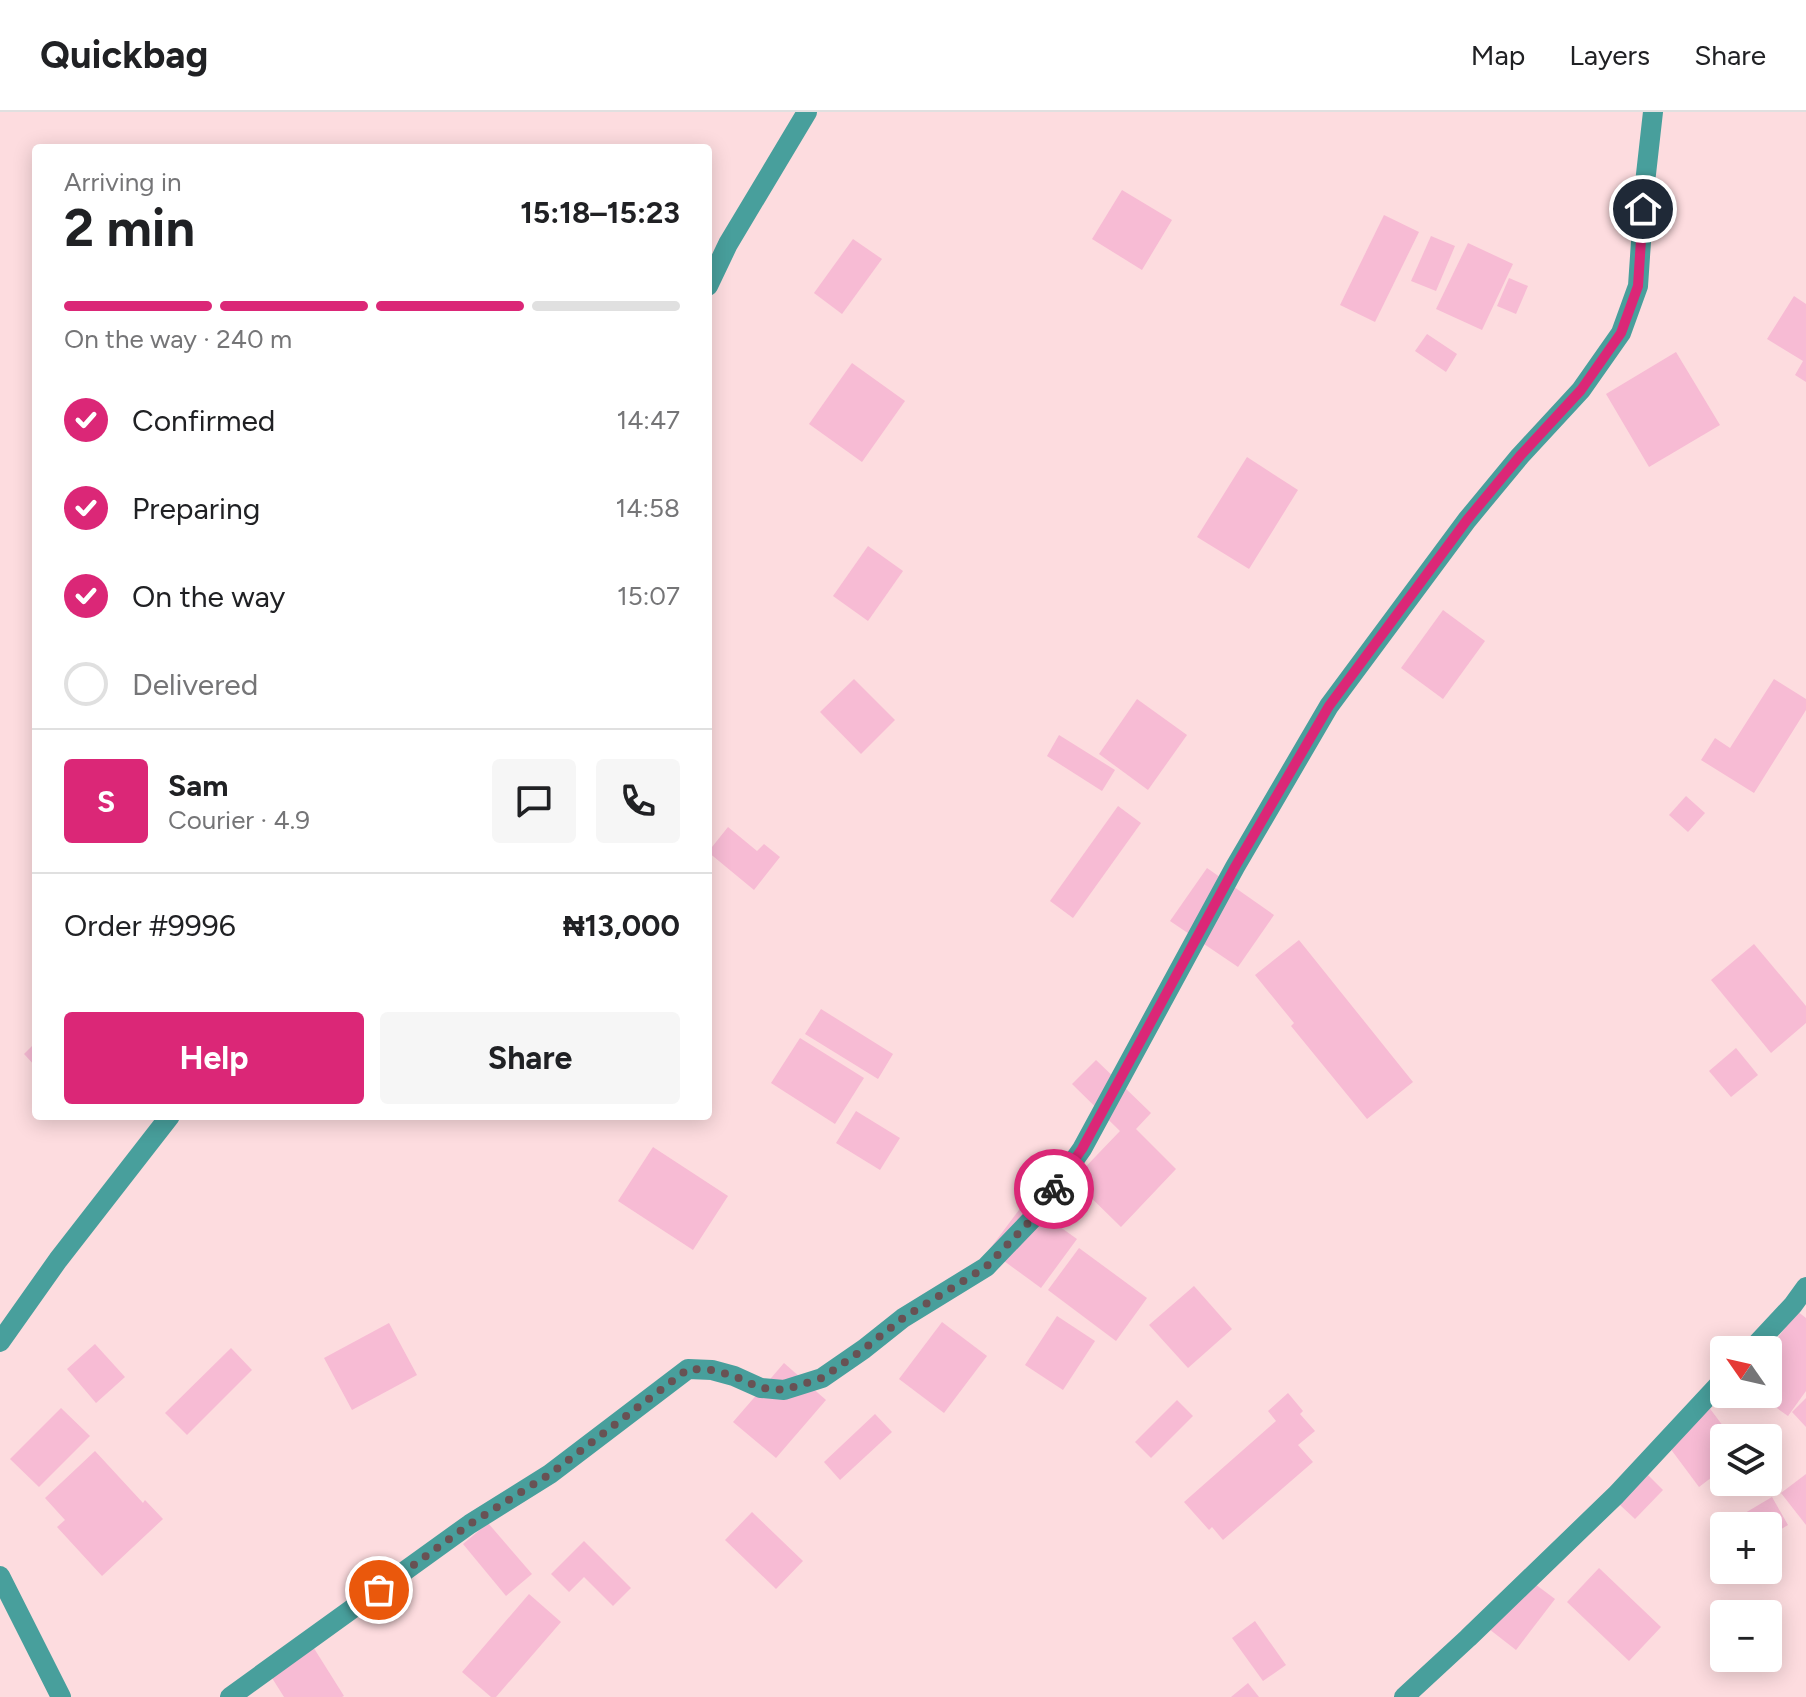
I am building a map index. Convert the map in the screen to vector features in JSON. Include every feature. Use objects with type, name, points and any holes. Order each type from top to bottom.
[{"type":"street","points":[[712,278],[728,244],[807,112]]},
{"type":"street","points":[[230,1697],[470,1524],[550,1474],[688,1369],[712,1370],[761,1388],[784,1390],[822,1378],[903,1318],[986,1267],[1033,1218],[1082,1149],[1235,867],[1329,706],[1467,520],[1581,390],[1621,333],[1638,286],[1653,112]]},
{"type":"street","points":[[0,1342],[58,1260],[167,1120]]},
{"type":"street","points":[[1764,1336],[1806,1287]]},
{"type":"street","points":[[1404,1697],[1616,1495],[1710,1394]]},
{"type":"street","points":[[0,1576],[61,1697]]},
{"type":"building","points":[[1122,190],[1172,220],[1142,270],[1092,239]]},
{"type":"building","points":[[1384,215],[1419,232],[1375,322],[1340,305]]},
{"type":"building","points":[[1431,236],[1455,246],[1436,291],[1411,281]]},
{"type":"building","points":[[853,239],[882,259],[842,314],[814,293]]},
{"type":"building","points":[[1468,243],[1513,264],[1482,330],[1436,309]]},
{"type":"building","points":[[1509,278],[1528,286],[1516,314],[1497,306]]},
{"type":"building","points":[[1794,296],[1806,304],[1806,382],[1795,375],[1803,361],[1767,339]]},
{"type":"building","points":[[1427,334],[1457,354],[1446,372],[1415,351]]},
{"type":"building","points":[[1676,352],[1720,425],[1649,467],[1606,394]]},
{"type":"building","points":[[852,363],[905,401],[862,462],[809,424]]},
{"type":"building","points":[[1247,457],[1298,490],[1249,569],[1197,537]]},
{"type":"building","points":[[868,546],[903,571],[868,621],[833,596]]},
{"type":"building","points":[[1443,610],[1485,641],[1443,699],[1401,668]]},
{"type":"building","points":[[854,679],[895,720],[861,754],[820,712]]},
{"type":"building","points":[[1774,679],[1806,699],[1806,710],[1754,793],[1701,760],[1715,738],[1730,748]]},
{"type":"building","points":[[1137,699],[1187,735],[1148,790],[1099,754]]},
{"type":"building","points":[[1059,735],[1115,770],[1102,791],[1047,756]]},
{"type":"building","points":[[1686,796],[1705,813],[1688,832],[1669,815]]},
{"type":"building","points":[[1118,806],[1141,823],[1073,918],[1050,901]]},
{"type":"building","points":[[728,827],[757,851],[764,844],[780,857],[754,890],[712,855],[712,847]]},
{"type":"building","points":[[1207,868],[1274,915],[1238,967],[1170,921]]},
{"type":"building","points":[[1299,940],[1413,1082],[1367,1119],[1291,1026],[1294,1023],[1255,975]]},
{"type":"building","points":[[1754,944],[1806,1006],[1806,1023],[1771,1053],[1711,980]]},
{"type":"building","points":[[821,1009],[893,1054],[878,1079],[805,1034]]},
{"type":"building","points":[[800,1038],[864,1078],[835,1124],[771,1083]]},
{"type":"building","points":[[32,1046],[32,1063],[24,1054]]},
{"type":"building","points":[[1736,1048],[1758,1075],[1731,1097],[1709,1071]]},
{"type":"building","points":[[1096,1060],[1151,1113],[1136,1129],[1176,1169],[1121,1227],[1073,1180],[1120,1131],[1072,1084]]},
{"type":"building","points":[[856,1111],[900,1138],[880,1170],[836,1143]]},
{"type":"building","points":[[653,1147],[728,1196],[693,1250],[618,1201]]},
{"type":"building","points":[[1025,1202],[1077,1239],[1041,1288],[989,1250]]},
{"type":"building","points":[[1079,1248],[1147,1298],[1116,1341],[1048,1290]]},
{"type":"building","points":[[1194,1286],[1232,1329],[1188,1368],[1149,1325]]},
{"type":"building","points":[[1797,1311],[1806,1318],[1806,1391],[1788,1416],[1777,1408],[1782,1408],[1782,1336],[1779,1336]]},
{"type":"building","points":[[1057,1316],[1095,1341],[1063,1390],[1025,1365]]},
{"type":"building","points":[[942,1322],[987,1356],[944,1413],[899,1379]]},
{"type":"building","points":[[389,1323],[417,1375],[352,1410],[324,1358]]},
{"type":"building","points":[[95,1344],[125,1377],[96,1403],[67,1369]]},
{"type":"building","points":[[231,1348],[252,1370],[187,1435],[165,1413]]},
{"type":"building","points":[[784,1363],[826,1400],[776,1458],[733,1422]]},
{"type":"building","points":[[1288,1393],[1315,1431],[1298,1445],[1313,1462],[1223,1540],[1212,1527],[1209,1530],[1184,1502],[1276,1421],[1268,1411]]},
{"type":"building","points":[[1806,1398],[1806,1427],[1792,1412]]},
{"type":"building","points":[[1177,1400],[1193,1416],[1151,1458],[1135,1442]]},
{"type":"building","points":[[1708,1406],[1722,1424],[1710,1424],[1710,1479],[1699,1487],[1664,1440]]},
{"type":"building","points":[[61,1408],[90,1436],[39,1487],[10,1459]]},
{"type":"building","points":[[875,1414],[892,1432],[840,1480],[824,1462]]},
{"type":"building","points":[[95,1451],[143,1503],[145,1500],[163,1519],[102,1576],[57,1527],[65,1520],[45,1498]]},
{"type":"building","points":[[1806,1474],[1806,1525],[1782,1494]]},
{"type":"building","points":[[1648,1475],[1663,1490],[1635,1519],[1619,1504]]},
{"type":"building","points":[[1772,1497],[1781,1512],[1747,1512]]},
{"type":"building","points":[[752,1512],[803,1561],[776,1589],[725,1540]]},
{"type":"building","points":[[1782,1514],[1788,1525],[1782,1529]]},
{"type":"building","points":[[488,1523],[532,1574],[506,1596],[463,1544]]},
{"type":"building","points":[[584,1541],[631,1588],[613,1606],[584,1577],[569,1592],[551,1574]]},
{"type":"building","points":[[1599,1568],[1661,1627],[1629,1661],[1567,1602]]},
{"type":"building","points":[[1527,1578],[1555,1599],[1516,1650],[1489,1629]]},
{"type":"building","points":[[529,1594],[561,1622],[496,1697],[491,1697],[462,1672]]},
{"type":"building","points":[[1255,1621],[1286,1665],[1263,1681],[1232,1638]]},
{"type":"building","points":[[305,1634],[344,1696],[284,1697],[262,1662]]},
{"type":"building","points":[[1248,1683],[1259,1697],[1231,1697]]},
{"type":"way so far","points":[[379,1590],[470,1524],[550,1474],[688,1369],[712,1370],[761,1388],[784,1390],[822,1378],[903,1318],[986,1267],[1033,1218],[1054,1189]]},
{"type":"route","points":[[1054,1189],[1082,1149],[1235,867],[1329,706],[1467,520],[1581,390],[1621,333],[1638,286],[1643,209]]}]
